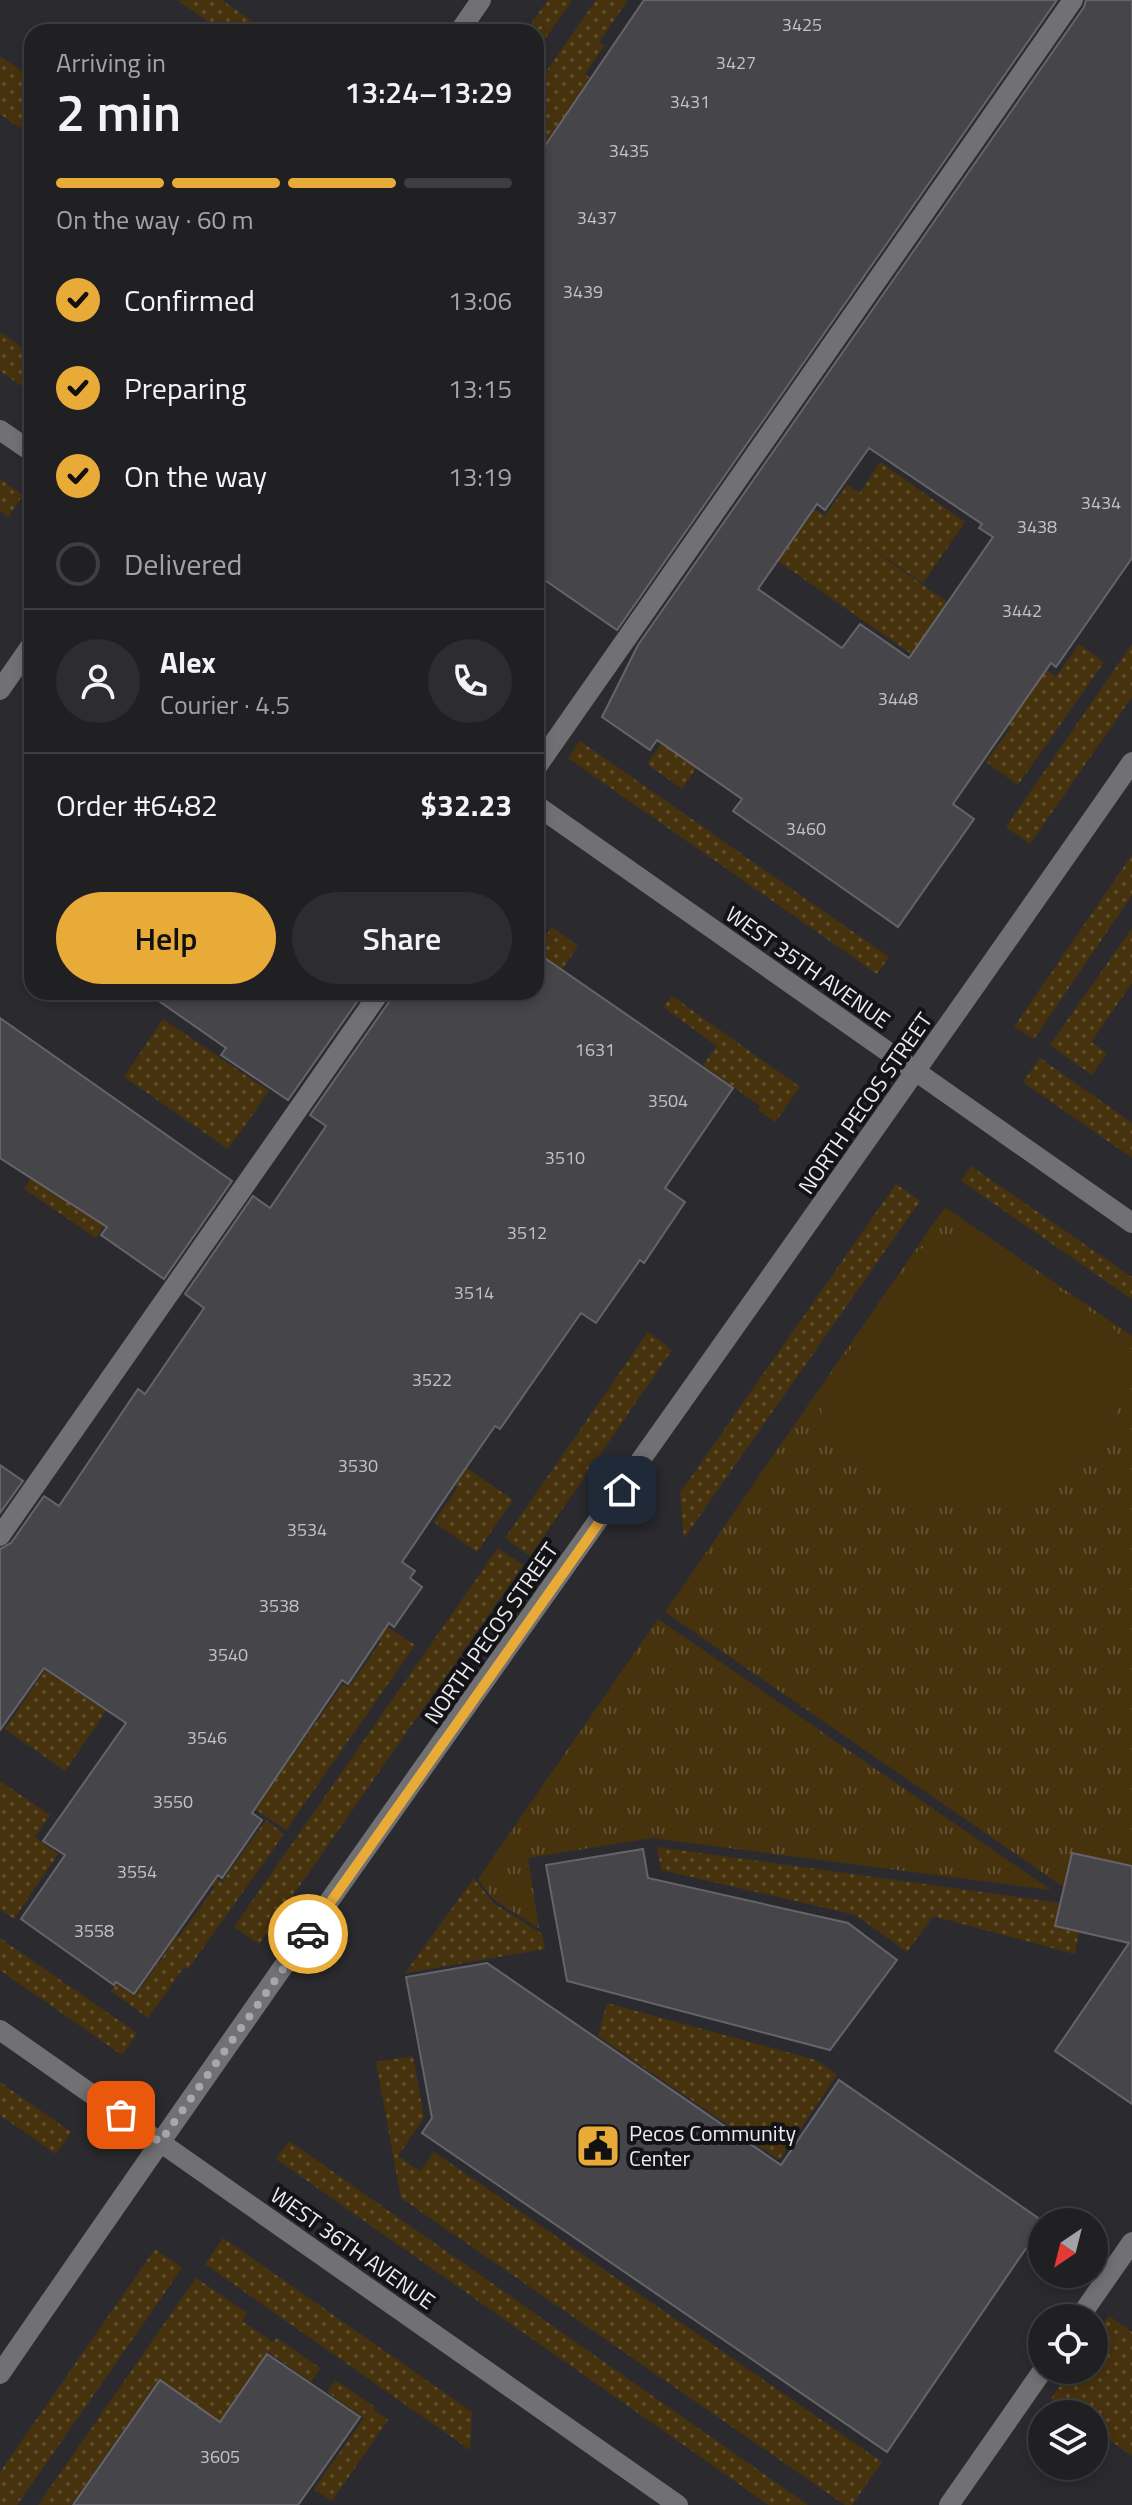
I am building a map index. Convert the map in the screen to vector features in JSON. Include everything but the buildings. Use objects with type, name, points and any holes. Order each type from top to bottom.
[{"type":"street","points":[[464,24],[481,0]]},
{"type":"street","points":[[544,757],[1073,0]]},
{"type":"street","points":[[0,430],[24,446]]},
{"type":"street","points":[[0,690],[24,656]]},
{"type":"street","name":"NORTH PECOS STREET","points":[[0,2374],[1132,762]]},
{"type":"street","name":"WEST 35TH AVENUE","points":[[544,811],[1132,1223]]},
{"type":"street","points":[[0,1536],[374,1000]]},
{"type":"street","name":"WEST 36TH AVENUE","points":[[0,2030],[678,2505]]},
{"type":"street","points":[[1089,2304],[1132,2242]]},
{"type":"street","points":[[949,2505],[1033,2384]]},
{"type":"green space","points":[[177,0],[222,0],[256,24],[212,24]]},
{"type":"green space","points":[[548,0],[572,0],[544,40],[544,24],[531,24]]},
{"type":"green space","points":[[596,0],[628,0],[599,42],[604,46],[585,74],[590,78],[544,143],[544,75]]},
{"type":"green space","points":[[0,56],[24,72],[24,122],[20,128],[0,114]]},
{"type":"green space","points":[[0,332],[24,349],[24,388],[0,371]]},
{"type":"green space","points":[[880,462],[965,522],[923,583],[835,523],[1032,662],[996,713],[778,561],[814,509],[825,516],[847,485],[860,493]]},
{"type":"green space","points":[[0,479],[23,495],[8,517],[0,511]]},
{"type":"green space","points":[[1079,644],[1104,662],[1018,785],[986,762],[1011,727],[997,717],[1035,662],[1056,677]]},
{"type":"green space","points":[[1132,644],[1132,697],[1030,844],[1006,827]]},
{"type":"green space","points":[[694,698],[705,755],[682,789],[647,764]]},
{"type":"green space","points":[[580,741],[889,957],[877,974],[568,758]]},
{"type":"green space","points":[[1132,855],[1132,895],[1034,1039],[1014,1027]]},
{"type":"green space","points":[[552,927],[578,946],[544,996],[544,938]]},
{"type":"green space","points":[[1132,928],[1132,983],[1091,1042],[1107,1053],[1092,1075],[1050,1045]]},
{"type":"green space","points":[[672,996],[800,1087],[775,1122],[758,1110],[760,1106],[703,1065],[717,1046],[663,1007]]},
{"type":"green space","points":[[163,1019],[269,1091],[228,1149],[124,1077]]},
{"type":"green space","points":[[1040,1058],[1132,1123],[1132,1158],[1023,1082]]},
{"type":"green space","points":[[64,1130],[136,1179],[96,1238],[24,1189]]},
{"type":"green space","points":[[971,1166],[1132,1277],[1132,1299],[961,1181]]},
{"type":"green space","points":[[896,1184],[920,1201],[684,1538],[680,1493]]},
{"type":"green space","points":[[945,1207],[1132,1336],[1132,1902],[1065,1888],[665,1612]]},
{"type":"green space","points":[[985,1239],[1111,1326],[1132,1350],[1130,1376],[1117,1411],[1103,1433],[1078,1464],[1052,1482],[1027,1494],[1001,1501],[948,1502],[895,1486],[866,1469],[828,1431],[819,1395],[919,1249]]},
{"type":"green space","points":[[263,1328],[513,1500],[477,1552],[434,1522],[458,1487],[328,1397]]},
{"type":"green space","points":[[648,1332],[672,1350],[530,1556],[505,1538]]},
{"type":"green space","points":[[498,1548],[523,1565],[259,1944],[234,1927]]},
{"type":"green space","points":[[658,1619],[1051,1890],[652,1838],[528,1858],[539,1928],[493,1899],[478,1879]]},
{"type":"green space","points":[[383,1624],[415,1645],[286,1830],[255,1809],[343,1684],[349,1687],[381,1641],[375,1636]]},
{"type":"green space","points":[[45,1670],[106,1711],[65,1771],[5,1729]]},
{"type":"green space","points":[[0,1781],[50,1815],[35,1837],[58,1854],[14,1919],[0,1909]]},
{"type":"green space","points":[[266,1820],[284,1834],[188,1969],[184,1967],[148,2018],[111,1991],[116,1984],[135,1996],[169,1948],[153,1936],[162,1924],[179,1937],[215,1887],[197,1874],[201,1868],[222,1882]]},
{"type":"green space","points":[[657,1847],[1083,1906],[1075,1954],[933,1916],[907,1952],[856,1915],[661,1870]]},
{"type":"green space","points":[[474,1878],[493,1903],[542,1934],[545,1949],[405,1973]]},
{"type":"green space","points":[[0,1938],[137,2033],[122,2055],[0,1970]]},
{"type":"green space","points":[[607,2003],[816,2060],[837,2075],[779,2160],[598,2036]]},
{"type":"green space","points":[[413,2056],[424,2117],[398,2156],[420,2171],[434,2152],[882,2462],[852,2505],[845,2505],[401,2198],[376,2062]]},
{"type":"green space","points":[[0,2082],[71,2132],[56,2154],[0,2115]]},
{"type":"green space","points":[[289,2141],[808,2505],[769,2505],[276,2159]]},
{"type":"green space","points":[[223,2238],[472,2412],[470,2450],[205,2264]]},
{"type":"green space","points":[[155,2249],[182,2268],[17,2505],[0,2505],[0,2472]]},
{"type":"green space","points":[[196,2278],[247,2313],[242,2321],[273,2342],[277,2338],[320,2368],[311,2382],[268,2352],[219,2422],[159,2379],[71,2505],[38,2505]]},
{"type":"green space","points":[[1108,2317],[1132,2332],[1132,2456],[1108,2439],[1108,2400],[1051,2399],[1061,2384],[1108,2384]]},
{"type":"green space","points":[[335,2380],[375,2407],[374,2410],[388,2420],[332,2501],[314,2489],[364,2418],[327,2392]]},
{"type":"way so far","points":[[121,2115],[160,2142],[308,1934]]},
{"type":"place","name":"Pecos Community Center","points":[[598,2146]]},
{"type":"route","points":[[308,1934],[622,1490]]}]
